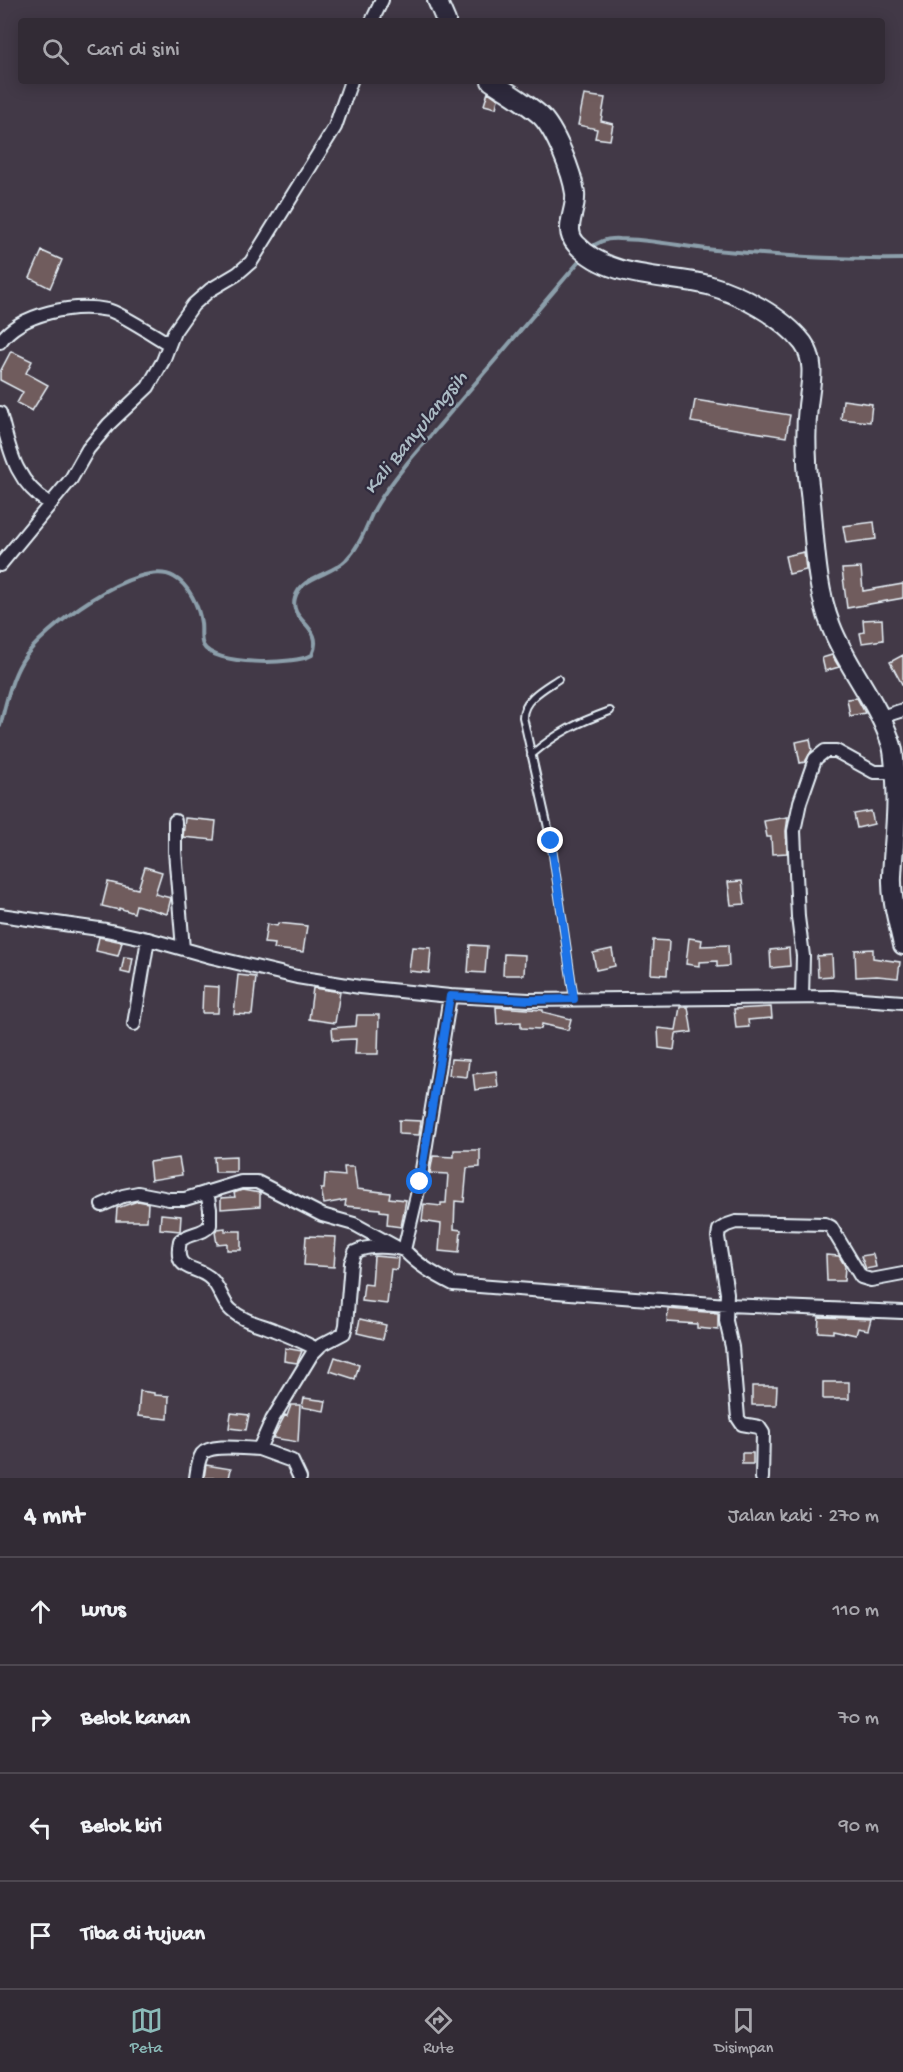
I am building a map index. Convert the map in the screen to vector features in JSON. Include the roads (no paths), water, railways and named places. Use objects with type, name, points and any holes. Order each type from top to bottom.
[{"type":"street","points":[[373,18],[382,0]]},
{"type":"street","points":[[437,0],[445,18]]},
{"type":"street","points":[[0,565],[71,479],[88,449],[109,424],[148,387],[163,361],[174,332],[193,304],[251,262],[335,128],[350,84]]},
{"type":"street","points":[[495,84],[536,112],[551,130],[565,161],[575,193],[575,208],[569,231],[571,237],[597,262],[626,271],[707,285],[735,295],[782,321],[805,345],[811,360],[812,383],[808,409],[807,460],[818,565],[831,627],[881,717],[893,748],[897,791],[892,878],[894,906],[903,945]]},
{"type":"street","points":[[0,342],[12,328],[26,321],[50,312],[82,308],[109,310],[169,344]]},
{"type":"street","points":[[0,413],[14,464],[38,496],[50,504]]},
{"type":"street","points":[[881,717],[903,710]]},
{"type":"street","points":[[802,998],[803,956],[798,917],[794,831],[800,802],[816,759],[825,752],[836,751],[874,772],[895,772]]},
{"type":"street","points":[[175,821],[175,850],[183,949]]},
{"type":"street","points":[[0,915],[106,930],[297,977],[360,987],[450,996],[529,1000],[833,997],[903,1002]]},
{"type":"street","points":[[134,1024],[148,939]]},
{"type":"street","points":[[401,1249],[420,1182],[450,996]]},
{"type":"street","points":[[102,1205],[123,1196],[138,1193],[169,1199],[185,1199],[241,1182],[257,1182],[322,1215],[354,1224],[401,1249],[428,1272],[453,1284],[728,1305],[903,1312]]},
{"type":"street","points":[[207,1192],[210,1224],[204,1231],[190,1234],[180,1241],[178,1248],[183,1264],[213,1280],[230,1309],[242,1317],[317,1348]]},
{"type":"street","points":[[762,1478],[763,1433],[759,1427],[742,1424],[738,1418],[732,1347],[726,1321],[728,1305],[718,1237],[720,1230],[736,1222],[825,1224],[831,1227],[861,1277],[871,1280],[903,1274]]},
{"type":"street","points":[[259,1449],[272,1420],[317,1348],[342,1335],[345,1331],[351,1263],[355,1252],[361,1248],[401,1249]]},
{"type":"street","points":[[196,1478],[200,1457],[209,1449],[217,1448],[259,1449],[292,1461],[300,1478]]},
{"type":"lane","points":[[558,679],[524,706],[523,717],[551,841],[574,999]]},
{"type":"lane","points":[[531,755],[548,740],[570,726],[610,711]]},
{"type":"waterway","name":"Kali Banyulangsih","points":[[590,249],[600,242],[615,239],[786,256],[903,259]]},
{"type":"waterway","name":"Kali Banyulangsih","points":[[0,726],[14,676],[22,661],[33,648],[69,615],[115,586],[138,577],[158,573],[174,577],[184,585],[196,604],[201,623],[202,643],[210,652],[222,657],[255,662],[289,661],[312,655],[315,645],[314,637],[294,606],[298,591],[310,580],[340,565],[351,555],[389,486],[583,257]]}]
